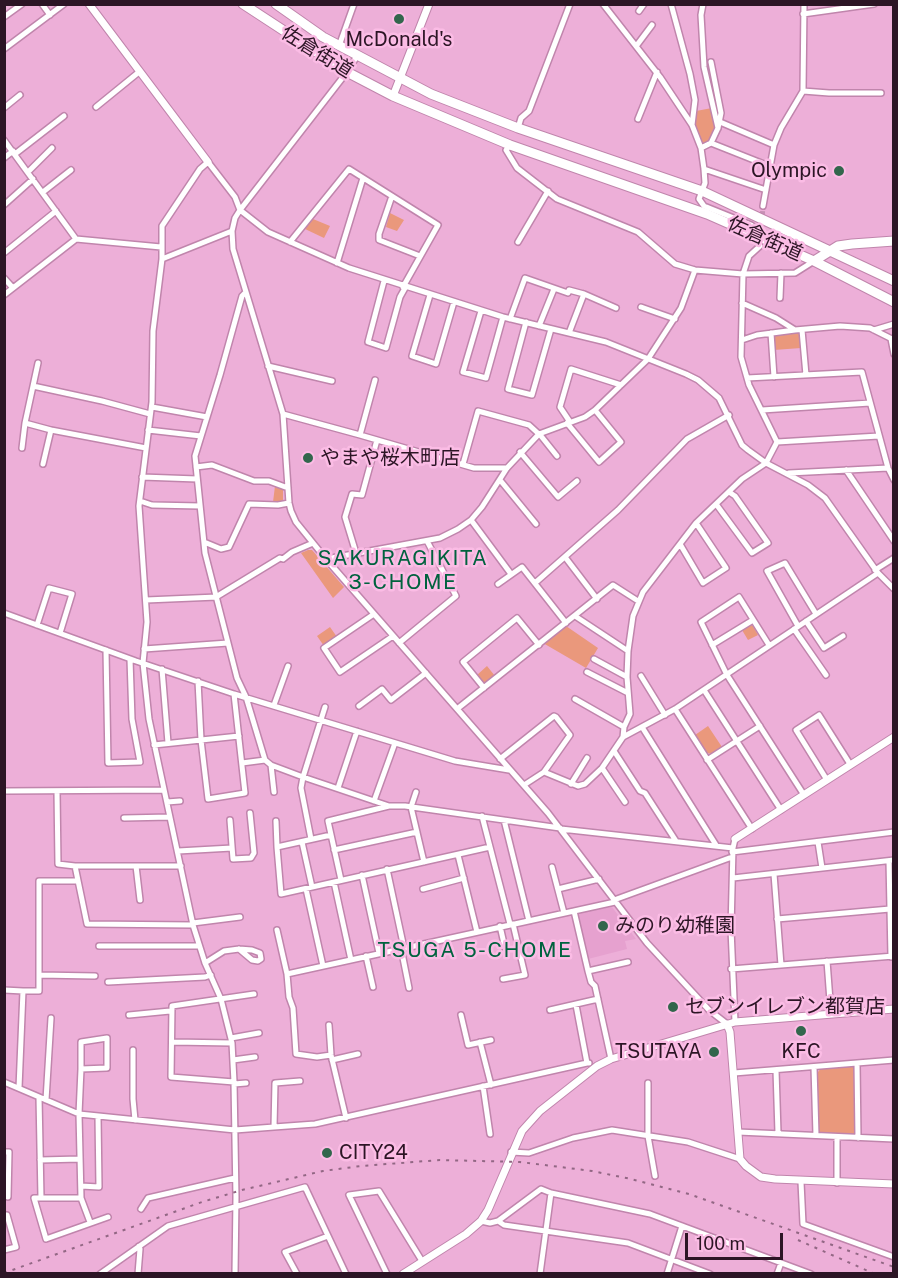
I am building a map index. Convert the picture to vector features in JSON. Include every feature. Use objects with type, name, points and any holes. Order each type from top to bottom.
[{"type":"highway","name":"佐倉街道","points":[[243,4],[347,72],[393,96],[510,145],[707,214],[814,261],[830,250]]},
{"type":"highway","name":"佐倉街道","points":[[276,4],[339,46],[440,98],[518,128],[702,191],[830,250]]},
{"type":"highway","points":[[830,250],[852,244],[894,241]]},
{"type":"highway","points":[[830,250],[894,281]]},
{"type":"highway","points":[[814,261],[894,302]]},
{"type":"street","points":[[4,17],[22,4]]},
{"type":"street","points":[[42,4],[50,15]]},
{"type":"street","points":[[4,49],[64,4]]},
{"type":"street","points":[[89,4],[235,197],[240,210],[268,232],[384,281],[510,319],[606,342],[698,380],[719,398],[742,445],[766,463],[787,473],[825,498],[877,571],[894,589]]},
{"type":"street","points":[[339,46],[354,4]]},
{"type":"street","points":[[393,96],[429,4]]},
{"type":"street","points":[[518,128],[521,118],[529,111],[570,4]]},
{"type":"street","points":[[603,4],[657,72],[692,125],[701,148],[704,169],[705,183],[699,199],[704,206],[751,225],[771,242]]},
{"type":"street","points":[[639,11],[644,4]]},
{"type":"street","points":[[671,4],[695,100],[692,125]]},
{"type":"street","points":[[703,4],[701,22],[705,68],[719,125]]},
{"type":"street","points":[[763,206],[774,145],[781,128],[803,91],[804,4]]},
{"type":"street","points":[[803,14],[874,4]]},
{"type":"street","points":[[637,45],[652,25]]},
{"type":"street","points":[[357,56],[240,210],[235,218],[232,231],[233,249],[284,414],[289,503],[296,522],[374,615],[524,785],[655,951],[709,1010],[731,1023]]},
{"type":"street","points":[[701,148],[711,143],[719,125],[721,113],[711,62]]},
{"type":"street","points":[[96,107],[139,72]]},
{"type":"street","points":[[638,118],[657,72]]},
{"type":"street","points":[[803,91],[881,93]]},
{"type":"street","points":[[4,108],[20,95]]},
{"type":"street","points":[[4,158],[64,116]]},
{"type":"street","points":[[719,125],[774,145]]},
{"type":"street","points":[[4,140],[76,239]]},
{"type":"street","points":[[711,143],[769,166]]},
{"type":"street","points":[[510,145],[506,150],[517,168],[557,199],[638,232],[675,264],[695,270],[743,274],[795,273],[814,261]]},
{"type":"street","points":[[28,172],[52,148]]},
{"type":"street","points":[[208,162],[200,170],[162,226],[162,259],[153,331],[152,407],[140,501],[147,621],[143,663],[149,719],[193,924],[205,963],[221,999],[231,1040],[235,1130],[235,1274]]},
{"type":"street","points":[[290,242],[350,169],[438,225],[404,287],[386,348],[368,342],[384,281]]},
{"type":"street","points":[[704,169],[766,190]]},
{"type":"street","points":[[43,192],[71,170]]},
{"type":"street","points":[[337,263],[363,178]]},
{"type":"street","points":[[4,205],[33,179]]},
{"type":"street","points":[[518,243],[548,191]]},
{"type":"street","points":[[392,196],[378,234],[379,240],[420,256]]},
{"type":"street","points":[[4,253],[56,211]]},
{"type":"street","points":[[162,259],[232,231]]},
{"type":"street","points":[[4,295],[76,239],[161,247]]},
{"type":"street","points":[[760,246],[749,256],[743,274],[741,357],[747,378],[777,442]]},
{"type":"street","points":[[326,559],[446,536],[471,520],[507,468],[539,434],[585,417],[648,359],[675,319],[689,291],[695,270]]},
{"type":"street","points":[[780,298],[781,273]]},
{"type":"street","points":[[4,278],[13,288]]},
{"type":"street","points":[[510,319],[525,278],[568,293],[569,290],[584,294],[616,308]]},
{"type":"street","points":[[539,326],[554,289]]},
{"type":"street","points":[[246,291],[242,296],[195,456],[205,553],[237,678],[246,697],[265,760],[271,765],[303,777],[389,806],[482,816],[560,829],[716,845],[732,852]]},
{"type":"street","points":[[569,333],[584,294]]},
{"type":"street","points":[[430,295],[412,356],[436,364],[453,302]]},
{"type":"street","points":[[742,303],[799,330]]},
{"type":"street","points":[[641,307],[675,319]]},
{"type":"street","points":[[481,311],[463,372],[486,378],[503,317]]},
{"type":"street","points":[[526,322],[508,389],[532,395],[551,329]]},
{"type":"street","points":[[874,330],[894,324]]},
{"type":"street","points":[[742,340],[757,335],[840,326],[874,330],[892,340],[894,354]]},
{"type":"street","points":[[799,330],[806,375]]},
{"type":"street","points":[[771,333],[774,377]]},
{"type":"street","points":[[22,448],[38,363]]},
{"type":"street","points":[[268,366],[332,381]]},
{"type":"street","points":[[595,410],[621,442],[599,462],[568,423],[560,407],[571,369],[621,385]]},
{"type":"street","points":[[747,378],[862,372],[888,468],[894,480]]},
{"type":"street","points":[[360,435],[375,380]]},
{"type":"street","points":[[33,386],[150,414]]},
{"type":"street","points":[[762,411],[870,403]]},
{"type":"street","points":[[152,407],[207,417]]},
{"type":"street","points":[[463,464],[478,411],[524,422],[539,434],[557,456]]},
{"type":"street","points":[[284,414],[474,468],[507,468]]},
{"type":"street","points":[[535,583],[618,510],[687,439],[729,415]]},
{"type":"street","points":[[25,423],[146,448]]},
{"type":"street","points":[[43,464],[51,429]]},
{"type":"street","points":[[148,430],[201,436]]},
{"type":"street","points":[[777,442],[879,436]]},
{"type":"street","points":[[357,553],[345,517],[352,494],[362,495],[377,440]]},
{"type":"street","points":[[623,737],[624,727],[630,714],[627,677],[628,651],[633,616],[638,601],[651,580],[696,523],[742,479],[766,463],[777,442]]},
{"type":"street","points":[[520,452],[558,497],[577,481]]},
{"type":"street","points":[[196,467],[212,465],[254,481],[269,481],[288,488]]},
{"type":"street","points":[[787,473],[888,468]]},
{"type":"street","points":[[846,470],[894,541]]},
{"type":"street","points":[[142,477],[197,479]]},
{"type":"street","points":[[500,480],[536,524]]},
{"type":"street","points":[[716,504],[752,553],[768,543],[735,496],[729,492]]},
{"type":"street","points":[[140,501],[152,505],[200,506]]},
{"type":"street","points":[[204,542],[221,549],[229,547],[249,504],[289,503]]},
{"type":"street","points":[[471,520],[511,574]]},
{"type":"street","points":[[680,544],[703,583],[726,568],[696,523]]},
{"type":"street","points":[[399,643],[456,596],[427,541]]},
{"type":"street","points":[[146,600],[217,597],[280,558],[283,559],[312,543]]},
{"type":"street","points":[[565,557],[597,598]]},
{"type":"street","points":[[544,772],[571,784],[578,786],[585,784],[602,768],[623,737],[665,715],[727,675],[894,558]]},
{"type":"street","points":[[816,614],[784,563],[767,571],[796,627],[826,675]]},
{"type":"street","points":[[498,584],[522,567],[566,623]]},
{"type":"street","points":[[457,709],[613,585],[638,601]]},
{"type":"street","points":[[37,625],[49,588],[72,594],[60,633]]},
{"type":"street","points":[[769,645],[738,597],[701,622],[727,675],[804,795]]},
{"type":"street","points":[[4,613],[234,694],[455,760],[510,771]]},
{"type":"street","points":[[374,615],[324,648],[340,672],[393,636]]},
{"type":"street","points":[[575,616],[628,651]]},
{"type":"street","points":[[484,688],[463,662],[517,618],[539,645]]},
{"type":"street","points":[[712,645],[753,620]]},
{"type":"street","points":[[806,621],[824,648],[843,636]]},
{"type":"street","points":[[144,649],[228,643]]},
{"type":"street","points":[[106,650],[108,763],[140,762],[132,719],[130,659]]},
{"type":"street","points":[[594,659],[627,677]]},
{"type":"street","points":[[274,705],[288,666]]},
{"type":"street","points":[[162,669],[168,743]]},
{"type":"street","points":[[587,672],[628,693]]},
{"type":"street","points":[[359,706],[382,689],[391,700],[426,673]]},
{"type":"street","points":[[641,676],[665,715]]},
{"type":"street","points":[[198,681],[207,799],[245,793],[234,694]]},
{"type":"street","points":[[704,690],[781,810]]},
{"type":"street","points":[[575,699],[624,727]]},
{"type":"street","points":[[311,839],[302,788],[303,777],[325,707]]},
{"type":"street","points":[[675,709],[752,829]]},
{"type":"street","points":[[827,780],[796,730],[819,715],[850,764]]},
{"type":"street","points":[[500,759],[554,716],[570,735],[544,772],[524,785]]},
{"type":"street","points":[[707,759],[760,726]]},
{"type":"street","points":[[642,727],[716,845]]},
{"type":"street","points":[[338,788],[357,731]]},
{"type":"street","points":[[154,745],[239,736]]},
{"type":"street","points":[[741,1159],[730,1032],[732,852],[735,839],[894,736]]},
{"type":"street","points":[[374,801],[395,743]]},
{"type":"street","points":[[614,750],[676,841]]},
{"type":"street","points":[[571,784],[586,758]]},
{"type":"street","points":[[242,763],[265,760]]},
{"type":"street","points":[[271,765],[274,792]]},
{"type":"street","points":[[602,768],[625,802]]},
{"type":"street","points":[[4,791],[164,790]]},
{"type":"street","points":[[57,791],[58,864],[181,866]]},
{"type":"street","points":[[416,792],[411,807],[424,862]]},
{"type":"street","points":[[167,802],[180,801]]},
{"type":"street","points":[[351,960],[328,821],[389,806]]},
{"type":"street","points":[[230,820],[233,858],[251,858],[254,853],[250,813]]},
{"type":"street","points":[[482,816],[525,975],[507,981]]},
{"type":"street","points":[[124,818],[170,817]]},
{"type":"street","points":[[504,820],[529,921]]},
{"type":"street","points":[[276,821],[280,894],[490,848]]},
{"type":"street","points":[[334,850],[417,832]]},
{"type":"street","points":[[287,974],[615,901],[732,852],[894,832]]},
{"type":"street","points":[[277,846],[331,835]]},
{"type":"street","points":[[302,842],[323,966]]},
{"type":"street","points":[[818,842],[822,868]]},
{"type":"street","points":[[178,851],[232,849]]},
{"type":"street","points":[[458,855],[477,932]]},
{"type":"street","points":[[731,969],[892,957],[891,860],[733,878]]},
{"type":"street","points":[[75,866],[87,924],[193,924],[240,917]]},
{"type":"street","points":[[136,866],[140,900]]},
{"type":"street","points":[[552,867],[564,913]]},
{"type":"street","points":[[387,869],[409,988]]},
{"type":"street","points":[[774,874],[781,965]]},
{"type":"street","points":[[362,875],[379,953]]},
{"type":"street","points":[[423,889],[464,879]]},
{"type":"street","points":[[558,889],[599,879]]},
{"type":"street","points":[[4,990],[39,991],[39,881],[78,880]]},
{"type":"street","points":[[777,919],[890,909]]},
{"type":"street","points":[[574,911],[588,971],[598,999],[611,1059]]},
{"type":"street","points":[[500,927],[505,948]]},
{"type":"street","points":[[277,930],[287,974],[289,997],[294,1008],[296,1054],[316,1058],[357,1054]]},
{"type":"street","points":[[99,946],[199,946]]},
{"type":"street","points":[[205,963],[225,951],[239,949]]},
{"type":"street","points":[[366,956],[373,987]]},
{"type":"street","points":[[827,961],[831,1014]]},
{"type":"street","points":[[588,971],[628,962]]},
{"type":"street","points":[[39,975],[95,976]]},
{"type":"street","points":[[108,982],[211,975]]},
{"type":"street","points":[[19,1088],[23,991]]},
{"type":"street","points":[[246,1083],[171,1077],[170,1011],[172,1005],[254,994]]},
{"type":"street","points":[[550,1010],[598,999]]},
{"type":"street","points":[[576,1005],[591,1066]]},
{"type":"street","points":[[4,1082],[79,1114],[235,1130],[315,1124],[483,1086],[591,1066],[731,1023],[894,1009]]},
{"type":"street","points":[[129,1015],[170,1011]]},
{"type":"street","points":[[461,1015],[468,1045],[491,1040]]},
{"type":"street","points":[[41,1198],[42,1098],[51,1018]]},
{"type":"street","points":[[329,1025],[332,1058],[346,1118]]},
{"type":"street","points":[[172,1042],[231,1040],[259,1033]]},
{"type":"street","points":[[81,1069],[107,1068],[106,1038],[81,1042],[79,1114],[81,1198],[90,1222]]},
{"type":"street","points":[[480,1042],[490,1085]]},
{"type":"street","points":[[133,1050],[135,1120]]},
{"type":"street","points":[[233,1060],[255,1056]]},
{"type":"street","points":[[734,1073],[894,1060]]},
{"type":"street","points":[[857,1063],[858,1138]]},
{"type":"street","points":[[403,1274],[415,1270],[422,1261],[466,1234],[481,1221],[488,1210],[522,1131],[540,1111],[591,1066]]},
{"type":"street","points":[[814,1067],[816,1135]]},
{"type":"street","points":[[776,1070],[778,1133]]},
{"type":"street","points":[[274,1127],[275,1083],[297,1079]]},
{"type":"street","points":[[648,1083],[648,1136],[655,1176]]},
{"type":"street","points":[[483,1086],[490,1134]]},
{"type":"street","points":[[81,1186],[99,1187],[98,1116]]},
{"type":"street","points":[[512,1152],[529,1153],[573,1138],[612,1130],[688,1143],[741,1159],[761,1177],[801,1182],[894,1184]]},
{"type":"street","points":[[738,1132],[894,1139]]},
{"type":"street","points":[[837,1137],[837,1183]]},
{"type":"street","points":[[4,1152],[9,1152],[8,1197]]},
{"type":"street","points":[[40,1160],[80,1159]]},
{"type":"street","points":[[141,1209],[148,1198],[235,1178]]},
{"type":"street","points":[[801,1182],[804,1224],[894,1257]]},
{"type":"street","points":[[100,1274],[168,1226],[305,1187],[346,1274]]},
{"type":"street","points":[[481,1221],[490,1223],[498,1221],[541,1189],[650,1214],[811,1274]]},
{"type":"street","points":[[387,1274],[349,1195],[379,1191],[422,1261]]},
{"type":"street","points":[[540,1274],[551,1193]]},
{"type":"street","points":[[81,1198],[33,1198],[46,1239],[108,1217]]},
{"type":"street","points":[[4,1215],[7,1215],[16,1247],[4,1250]]},
{"type":"street","points":[[498,1221],[504,1225],[628,1243],[711,1274]]},
{"type":"street","points":[[667,1274],[682,1226]]},
{"type":"street","points":[[297,1274],[285,1252],[328,1236]]},
{"type":"street","points":[[138,1274],[139,1246]]},
{"type":"street","points":[[777,1274],[781,1263]]},
{"type":"shaded area","points":[[712,108],[716,129],[710,142],[702,146],[694,125],[696,111]]},
{"type":"shaded area","points":[[390,213],[404,220],[397,231],[386,227]]},
{"type":"shaded area","points":[[313,219],[330,226],[324,238],[305,229]]},
{"type":"shaded area","points":[[798,333],[801,348],[774,350],[776,334]]},
{"type":"shaded area","points":[[275,486],[283,489],[283,501],[280,503],[273,502]]},
{"type":"shaded area","points":[[312,550],[344,587],[333,598],[301,553]]},
{"type":"shaded area","points":[[751,625],[758,635],[748,640],[742,630]]},
{"type":"shaded area","points":[[566,626],[598,648],[586,668],[543,643]]},
{"type":"shaded area","points":[[330,627],[337,637],[324,646],[317,636]]},
{"type":"shaded area","points":[[487,666],[495,676],[485,684],[477,675]]},
{"type":"shaded area","points":[[708,726],[722,747],[712,754],[707,753],[695,735]]},
{"type":"shaded area","name":"みのり幼稚園","points":[[612,907],[636,939],[625,941],[627,949],[588,959],[576,913]]},
{"type":"shaded area","points":[[853,1065],[856,1068],[857,1133],[854,1135],[820,1133],[818,1131],[818,1072],[821,1068]]},
{"type":"tunnel","points":[[760,246],[763,206]]},
{"type":"railway","points":[[4,1273],[202,1202],[242,1190],[323,1171],[440,1160],[520,1162],[592,1171],[631,1179],[689,1194],[894,1267]]},
{"type":"railway","points":[[798,1240],[875,1274]]},
{"type":"place","name":"McDonald's","points":[[399,19]]},
{"type":"place","name":"Olympic","points":[[839,171]]},
{"type":"place","name":"やまや桜木町店","points":[[308,458]]},
{"type":"place","name":"みのり幼稚園","points":[[603,926]]},
{"type":"place","name":"セブンイレブン都賀店","points":[[673,1007]]},
{"type":"place","name":"KFC","points":[[801,1031]]},
{"type":"place","name":"TSUTAYA","points":[[714,1052]]},
{"type":"place","name":"CITY24","points":[[327,1153]]},
{"type":"district","name":"SAKURAGIKITA 3-CHOME","points":[[403,571]]},
{"type":"district","name":"TSUGA 5-CHOME","points":[[475,951]]}]
